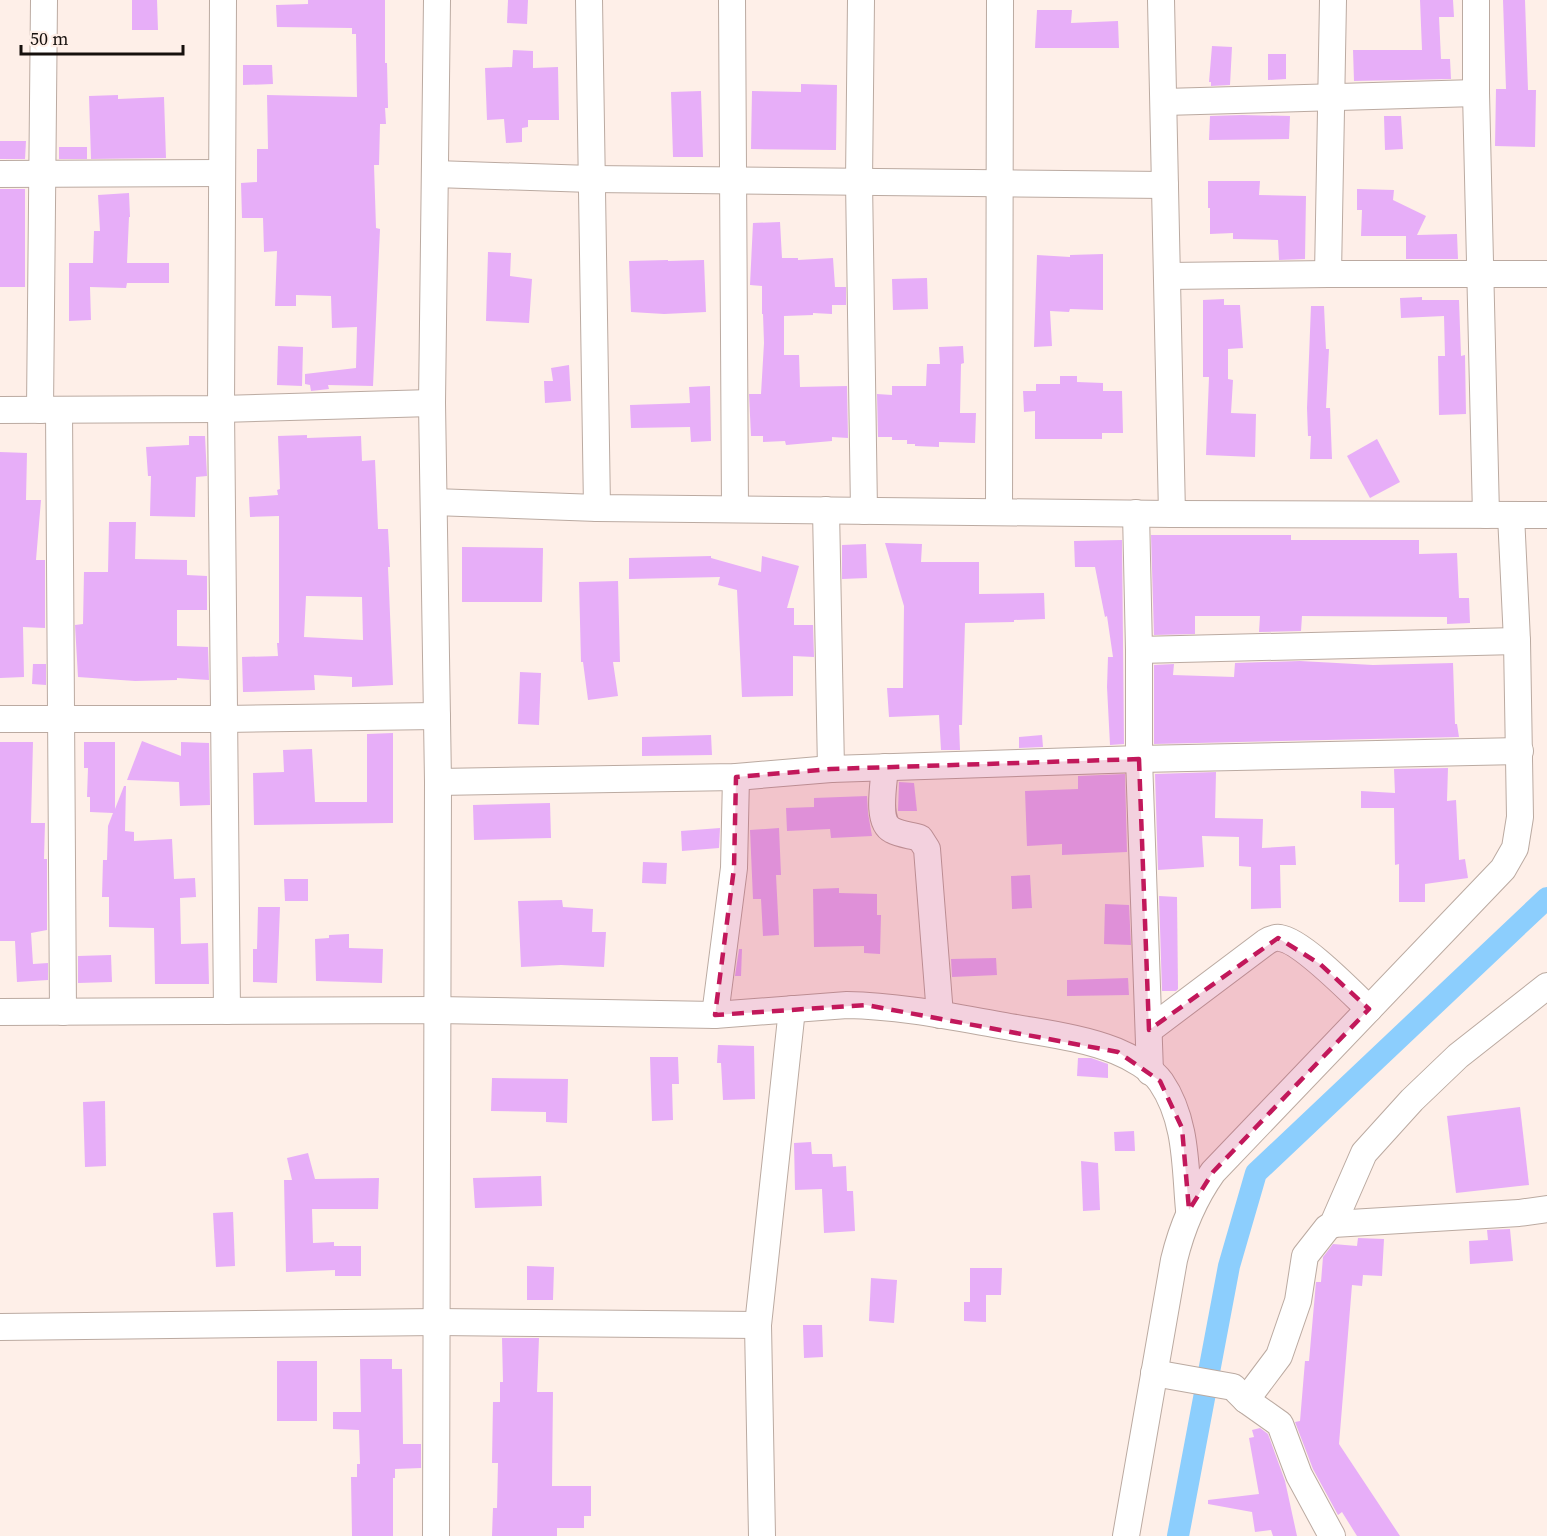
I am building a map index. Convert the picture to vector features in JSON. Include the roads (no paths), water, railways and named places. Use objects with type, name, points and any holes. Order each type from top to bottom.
[{"type":"street","points":[[45,0],[43,174],[49,410],[61,718],[63,1012]]},
{"type":"street","points":[[224,0],[221,409],[227,1011]]},
{"type":"street","points":[[436,1536],[438,782],[432,402],[437,0]]},
{"type":"street","points":[[589,0],[597,508]]},
{"type":"street","points":[[732,0],[735,508]]},
{"type":"street","points":[[861,0],[860,182],[864,511]]},
{"type":"street","points":[[999,512],[1000,0]]},
{"type":"street","points":[[1161,0],[1172,514]]},
{"type":"street","points":[[1328,273],[1333,0]]},
{"type":"street","points":[[1126,1536],[1162,1374],[1174,1260],[1180,1233],[1189,1210],[1213,1172],[1503,869],[1509,860],[1519,833],[1520,751],[1517,641],[1499,516],[1480,275],[1476,0]]},
{"type":"street","points":[[1164,102],[1476,93]]},
{"type":"street","points":[[0,174],[221,173]]},
{"type":"street","points":[[435,174],[591,179],[1166,185]]},
{"type":"street","points":[[1167,276],[1328,273],[1547,274]]},
{"type":"street","points":[[0,410],[221,409],[432,402]]},
{"type":"street","points":[[434,502],[597,508],[1547,515]]},
{"type":"street","points":[[826,510],[831,769]]},
{"type":"street","points":[[1136,513],[1139,759],[1150,1072]]},
{"type":"street","points":[[1139,650],[1517,641]]},
{"type":"street","points":[[0,719],[437,716]]},
{"type":"street","points":[[438,782],[736,777],[885,767],[1520,751]]},
{"type":"street","points":[[885,767],[883,814],[885,824],[891,830],[920,838],[927,849],[940,1015]]},
{"type":"street","points":[[715,1015],[734,868],[736,777]]},
{"type":"street","points":[[1149,1030],[1272,938],[1284,939],[1297,947],[1320,964],[1369,1009]]},
{"type":"street","points":[[1333,1224],[1364,1152],[1412,1100],[1458,1056],[1547,986]]},
{"type":"street","points":[[0,1012],[437,1010],[715,1015],[821,1005],[866,1005],[940,1015],[1066,1037],[1092,1044],[1118,1052],[1150,1072],[1160,1081],[1166,1091],[1182,1128],[1189,1210]]},
{"type":"street","points":[[762,1536],[758,1325],[792,1009]]},
{"type":"street","points":[[1239,1393],[1279,1356],[1298,1301],[1305,1256],[1327,1228],[1333,1224],[1519,1213],[1547,1209]]},
{"type":"street","points":[[0,1327],[437,1322],[758,1325]]},
{"type":"street","points":[[1162,1374],[1239,1393],[1280,1424],[1299,1475],[1332,1536]]},
{"type":"waterway","points":[[1178,1536],[1229,1266],[1256,1173],[1547,898]]}]
